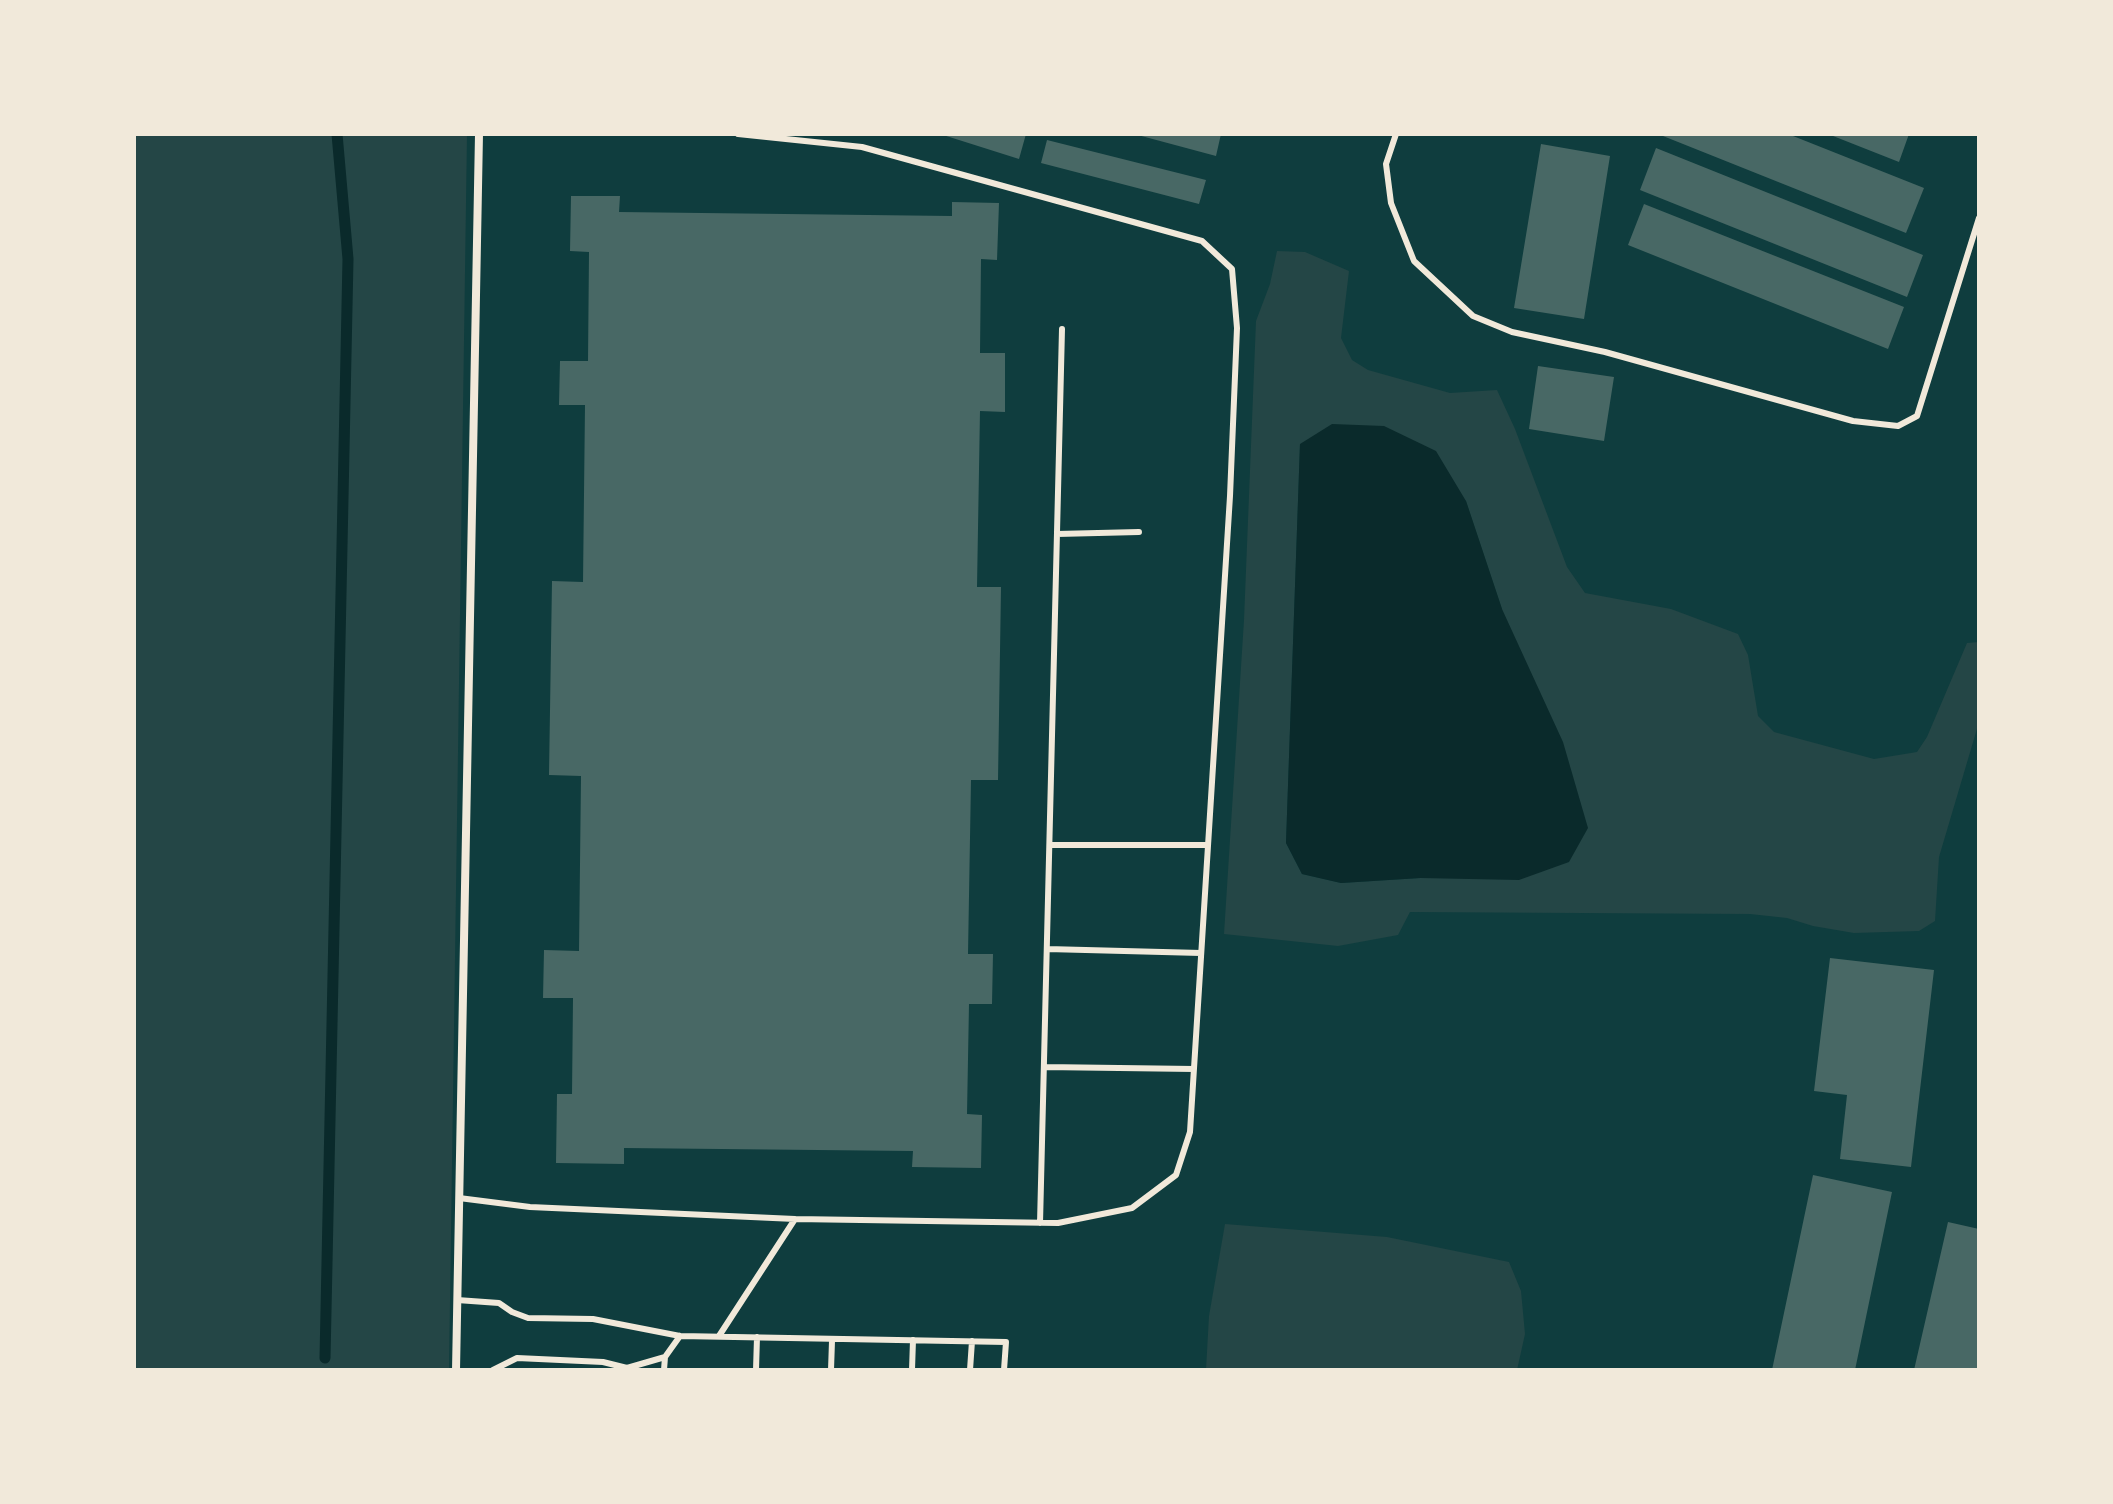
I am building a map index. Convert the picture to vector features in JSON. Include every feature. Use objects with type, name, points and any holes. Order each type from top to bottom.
[{"type":"street","points":[[456,1370],[479,134]]},
{"type":"lane","points":[[459,1198],[530,1207],[795,1219],[1058,1223],[1132,1208],[1176,1175],[1190,1132],[1230,496],[1237,328],[1232,269],[1202,241],[877,151],[738,134]]},
{"type":"lane","points":[[1396,134],[1386,164],[1391,203],[1414,261],[1473,316],[1512,332],[1605,352],[1853,421],[1898,426],[1917,416],[1979,218]]},
{"type":"lane","points":[[1040,1223],[1062,329]]},
{"type":"lane","points":[[1057,534],[1139,532]]},
{"type":"lane","points":[[1050,845],[1208,845]]},
{"type":"lane","points":[[1047,949],[1201,953]]},
{"type":"lane","points":[[1044,1067],[1194,1069]]},
{"type":"lane","points":[[719,1336],[795,1219]]},
{"type":"lane","points":[[457,1300],[499,1303],[528,1318],[593,1319],[680,1336],[1006,1342],[1004,1370]]},
{"type":"lane","points":[[664,1370],[665,1357],[680,1336]]},
{"type":"lane","points":[[756,1370],[757,1337]]},
{"type":"lane","points":[[912,1370],[913,1340]]},
{"type":"lane","points":[[831,1370],[832,1341]]},
{"type":"lane","points":[[970,1370],[972,1341]]},
{"type":"lane","points":[[493,1370],[517,1358],[603,1362],[626,1369],[665,1357]]},
{"type":"shaded area","points":[[134,134],[467,134],[449,1370],[134,1370]]},
{"type":"shaded area","points":[[1277,251],[1305,252],[1349,271],[1341,338],[1352,360],[1368,370],[1450,393],[1497,390],[1567,567],[1585,593],[1671,609],[1738,634],[1748,655],[1758,716],[1774,732],[1874,759],[1917,752],[1927,737],[1967,643],[1979,642],[1979,722],[1939,857],[1935,921],[1919,931],[1854,933],[1787,918],[1750,914],[1410,912],[1398,935],[1338,946],[1224,934],[1244,620],[1256,321],[1270,284]],"holes":[[[1300,444],[1466,501],[1502,609],[1420,878],[1341,883],[1302,874],[1286,843]]]},
{"type":"shaded area","points":[[1332,424],[1384,426],[1436,451],[1466,501],[1502,609],[1563,742],[1588,828],[1569,862],[1519,880],[1420,878],[1341,883],[1302,874],[1286,843],[1300,444]]},
{"type":"shaded area","points":[[1225,1224],[1387,1237],[1509,1262],[1521,1291],[1525,1334],[1517,1370],[1206,1370],[1209,1316]]},
{"type":"building","points":[[940,134],[1026,134],[1019,159]]},
{"type":"building","points":[[1134,134],[1221,134],[1216,156]]},
{"type":"building","points":[[1658,134],[1788,134],[1924,188],[1906,233]]},
{"type":"building","points":[[1828,134],[1909,134],[1899,162]]},
{"type":"building","points":[[1047,140],[1206,180],[1199,204],[1041,163]]},
{"type":"building","points":[[1541,144],[1610,156],[1584,319],[1514,308]]},
{"type":"building","points":[[1656,148],[1923,255],[1907,297],[1640,190]]},
{"type":"building","points":[[571,196],[620,196],[619,212],[952,216],[952,202],[999,203],[997,260],[981,259],[980,353],[1005,353],[1005,412],[980,411],[977,587],[1001,587],[998,780],[971,780],[968,954],[993,954],[992,1004],[969,1004],[967,1114],[982,1115],[981,1168],[912,1167],[913,1151],[624,1148],[624,1164],[556,1163],[557,1094],[572,1094],[573,998],[543,998],[544,950],[579,951],[581,776],[549,775],[552,581],[583,582],[585,405],[559,405],[560,361],[588,361],[589,252],[570,251]]},
{"type":"building","points":[[1644,204],[1904,307],[1888,349],[1628,245]]},
{"type":"building","points":[[1538,366],[1614,377],[1604,441],[1529,429]]},
{"type":"building","points":[[1830,958],[1934,970],[1911,1167],[1840,1159],[1847,1095],[1814,1091]]},
{"type":"building","points":[[1813,1175],[1892,1192],[1855,1370],[1772,1370]]},
{"type":"building","points":[[1948,1222],[1979,1229],[1979,1370],[1914,1370]]},
{"type":"waterway","points":[[325,1358],[348,259],[337,134]]}]
